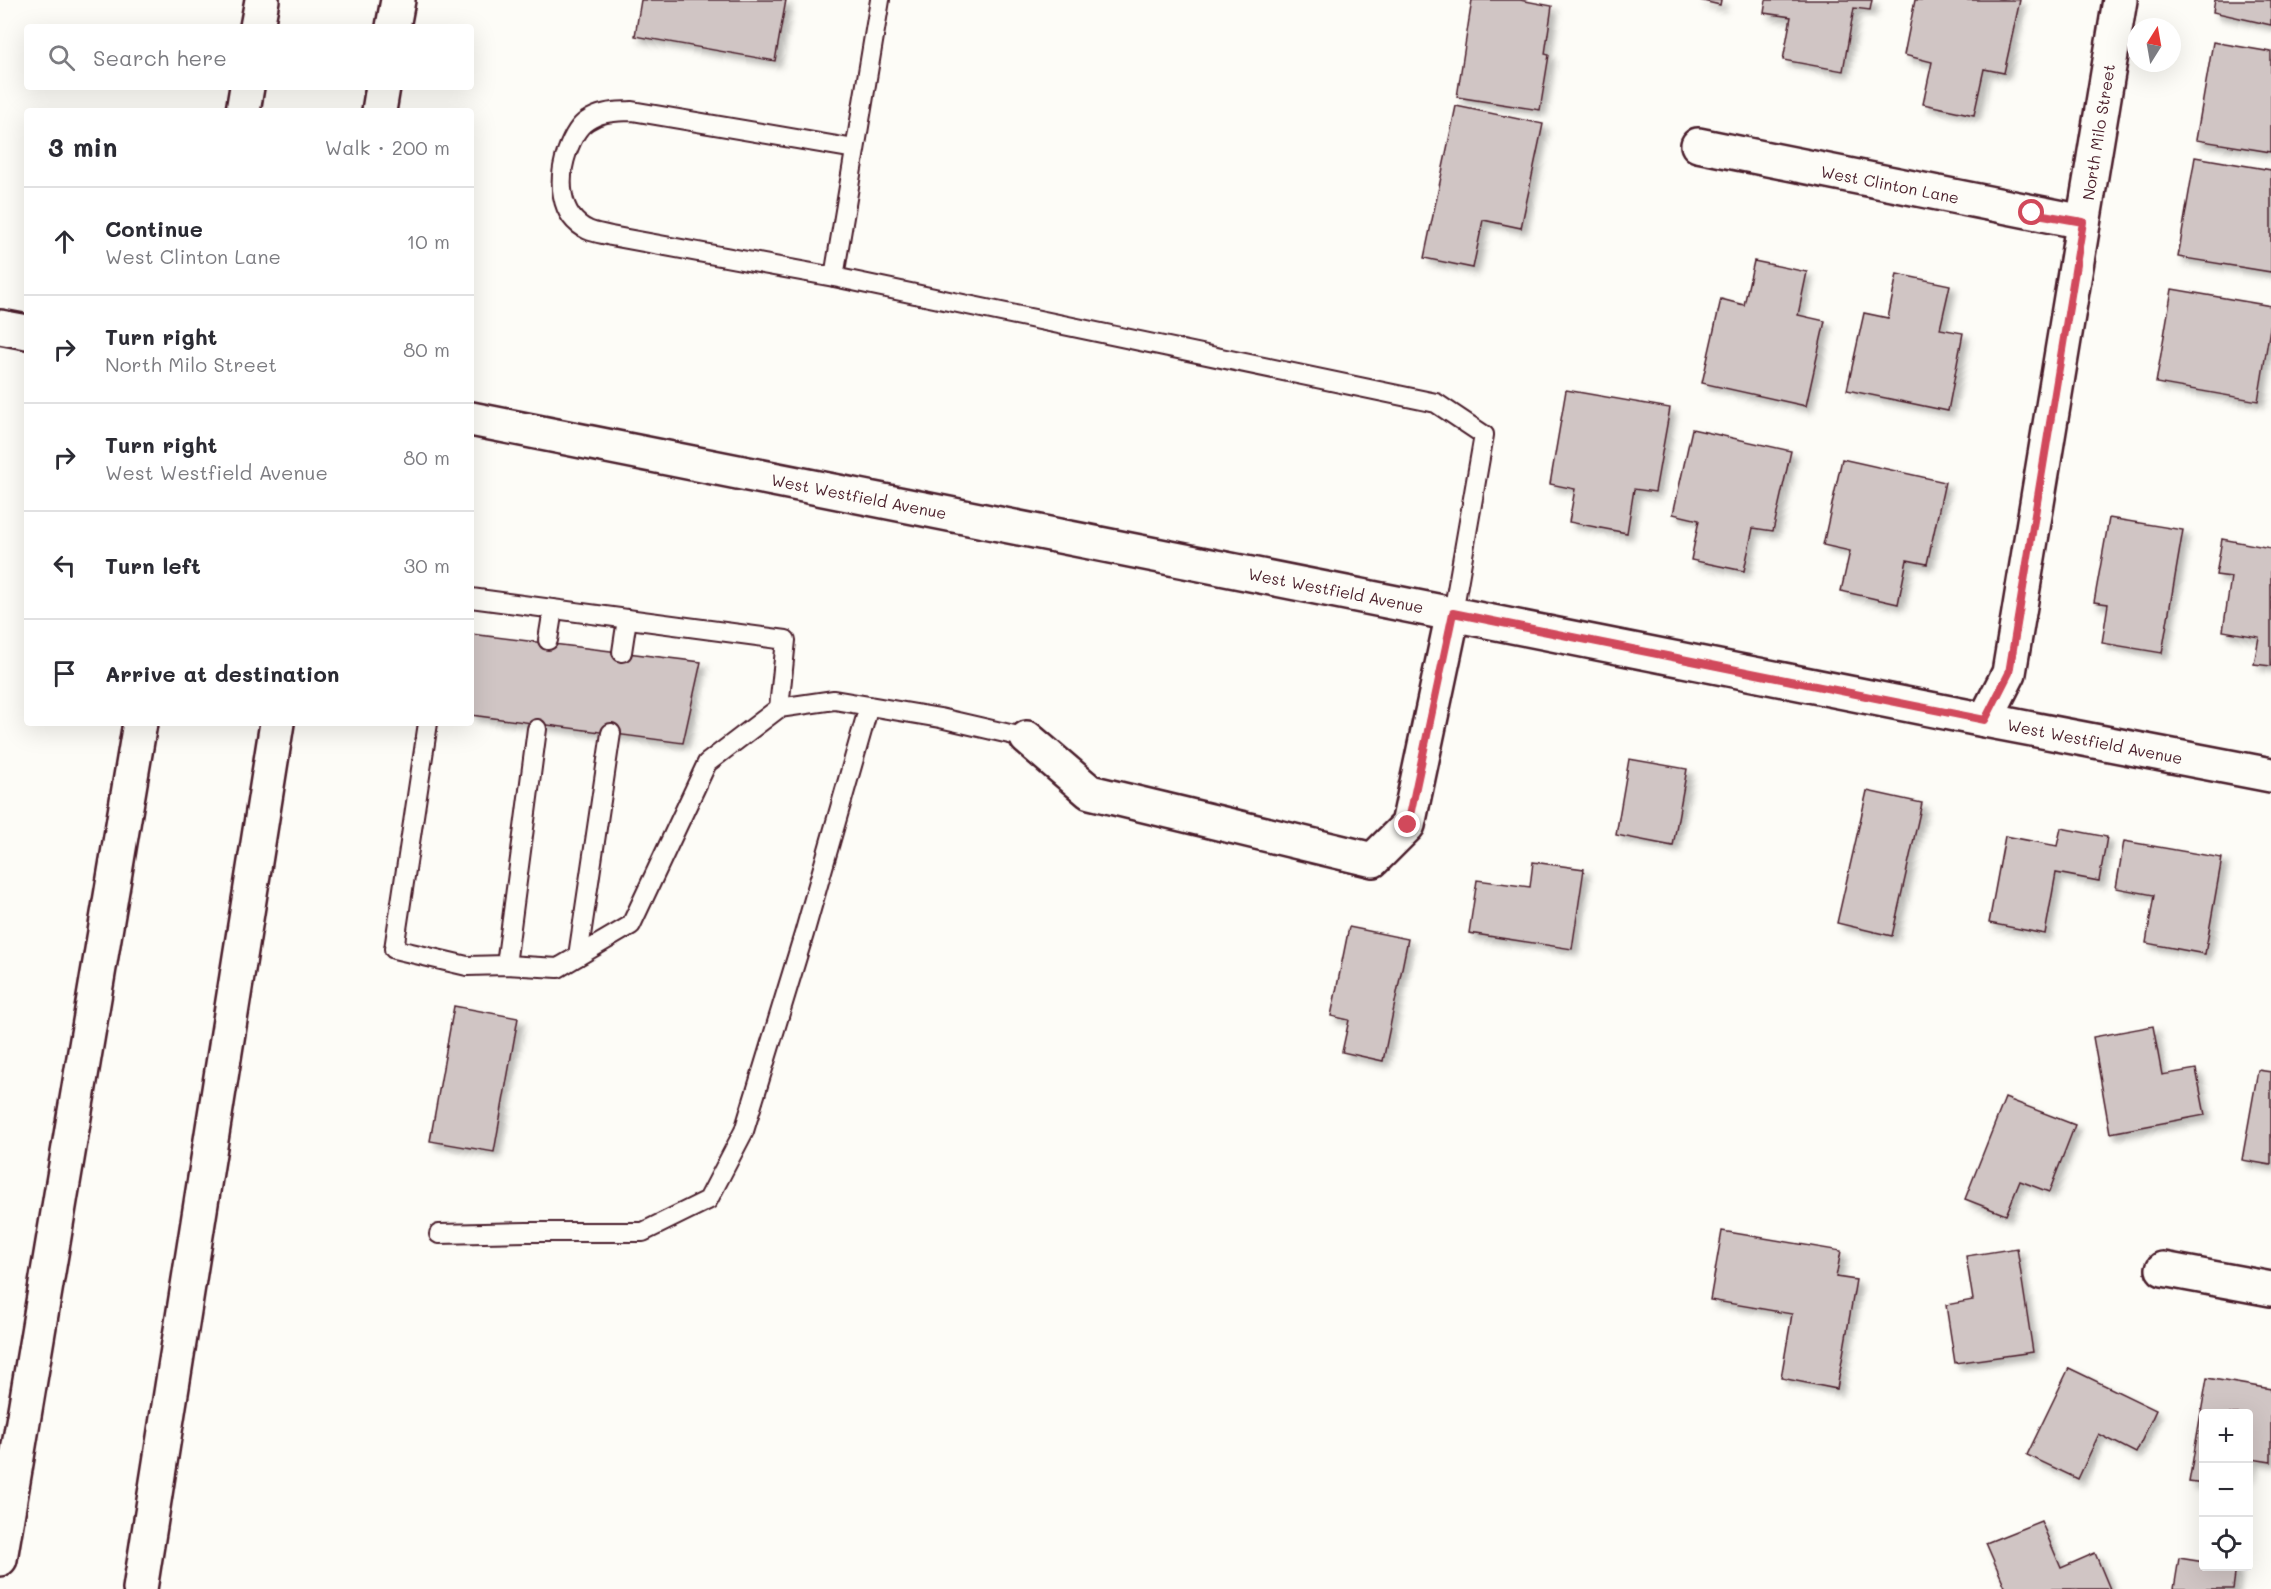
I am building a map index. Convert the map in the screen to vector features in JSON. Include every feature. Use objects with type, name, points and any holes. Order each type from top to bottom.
[{"type":"main road","points":[[258,24],[262,0]]},
{"type":"main road","points":[[394,24],[398,0]]},
{"type":"main road","name":"North Milo Street","points":[[1985,720],[2009,673],[2120,0]]},
{"type":"main road","points":[[244,108],[246,90]]},
{"type":"main road","points":[[380,108],[382,90]]},
{"type":"main road","name":"West Clinton Lane","points":[[1698,145],[2083,222]]},
{"type":"main road","points":[[0,327],[24,331]]},
{"type":"main road","name":"West Westfield Avenue","points":[[474,420],[2271,775]]},
{"type":"main road","points":[[1027,738],[1090,792],[1373,860],[1408,825],[1453,613]]},
{"type":"main road","points":[[0,1559],[139,726]]},
{"type":"main road","points":[[140,1589],[277,726]]},
{"type":"main road","points":[[2163,1269],[2271,1289]]},
{"type":"lane","points":[[834,277],[880,0]]},
{"type":"lane","points":[[855,149],[632,111],[606,112],[586,121],[572,139],[561,180],[564,203],[575,220],[587,229],[611,236],[834,277],[1436,403],[1484,435],[1453,613]]},
{"type":"lane","points":[[474,598],[786,640],[779,708]]},
{"type":"lane","points":[[548,640],[553,609]]},
{"type":"lane","points":[[622,652],[627,619]]},
{"type":"lane","points":[[428,726],[394,949],[467,966],[506,965],[558,968],[631,925],[707,763],[779,708],[834,700],[940,718],[1027,738]]},
{"type":"lane","points":[[440,1234],[643,1232],[708,1200],[744,1131],[804,934],[869,706]]},
{"type":"lane","points":[[506,965],[537,729]]},
{"type":"lane","points":[[578,956],[610,733]]},
{"type":"building","points":[[641,0],[786,0],[775,61],[635,36]]},
{"type":"building","points":[[1472,0],[1520,0],[1552,6],[1545,54],[1549,55],[1540,110],[1457,97]]},
{"type":"building","points":[[1699,0],[1721,0],[1720,5]]},
{"type":"building","points":[[1766,0],[1872,0],[1870,10],[1854,8],[1843,71],[1783,60],[1791,17],[1764,13]]},
{"type":"building","points":[[1915,0],[2020,0],[2004,73],[1984,69],[1974,115],[1923,104],[1932,62],[1904,55]]},
{"type":"building","points":[[2215,0],[2271,0],[2271,25],[2213,12]]},
{"type":"building","points":[[2213,42],[2271,52],[2271,152],[2196,140]]},
{"type":"building","points":[[1456,106],[1543,124],[1521,228],[1483,220],[1473,268],[1424,258]]},
{"type":"building","points":[[2195,157],[2271,170],[2271,272],[2178,257]]},
{"type":"building","points":[[1754,261],[1807,272],[1798,315],[1825,321],[1806,406],[1702,383],[1721,299],[1744,305]]},
{"type":"building","points":[[1897,274],[1950,285],[1940,329],[1963,333],[1948,411],[1847,390],[1864,313],[1888,318]]},
{"type":"building","points":[[2172,289],[2271,306],[2271,322],[2258,401],[2156,383]]},
{"type":"building","points":[[1566,390],[1670,408],[1655,492],[1634,489],[1627,533],[1569,522],[1575,489],[1550,484]]},
{"type":"building","points":[[1692,429],[1791,451],[1773,531],[1753,528],[1744,571],[1691,560],[1699,520],[1673,514]]},
{"type":"building","points":[[1842,459],[1945,482],[1927,564],[1907,560],[1898,604],[1841,591],[1850,551],[1823,545]]},
{"type":"building","points":[[2109,518],[2183,530],[2162,653],[2102,643],[2108,604],[2094,602]]},
{"type":"building","points":[[2222,539],[2271,548],[2271,666],[2254,664],[2259,637],[2223,631],[2231,577],[2216,575]]},
{"type":"building","points":[[474,634],[701,662],[683,743],[474,715]]},
{"type":"building","points":[[1629,759],[1687,769],[1673,846],[1616,835]]},
{"type":"building","points":[[1867,791],[1922,803],[1892,936],[1837,923]]},
{"type":"building","points":[[2061,828],[2107,837],[2099,881],[2056,873],[2045,934],[1989,923],[2005,836],[2057,846]]},
{"type":"building","points":[[2124,841],[2222,858],[2205,954],[2146,943],[2154,895],[2116,888]]},
{"type":"building","points":[[1533,862],[1584,869],[1572,949],[1469,933],[1477,880],[1530,887]]},
{"type":"building","points":[[1349,927],[1408,939],[1383,1061],[1342,1052],[1349,1020],[1331,1016]]},
{"type":"building","points":[[454,1006],[518,1018],[494,1152],[430,1141]]},
{"type":"building","points":[[2153,1026],[2162,1075],[2196,1069],[2205,1115],[2110,1133],[2093,1037]]},
{"type":"building","points":[[2258,1070],[2271,1072],[2271,1165],[2242,1160]]},
{"type":"building","points":[[2005,1098],[2075,1125],[2049,1192],[2020,1181],[2006,1215],[1965,1199]]},
{"type":"building","points":[[1722,1231],[1841,1251],[1836,1277],[1856,1280],[1837,1389],[1781,1378],[1792,1314],[1710,1300]]},
{"type":"building","points":[[2017,1248],[2033,1352],[1955,1363],[1946,1305],[1973,1300],[1966,1256]]},
{"type":"building","points":[[2069,1368],[2156,1410],[2136,1453],[2099,1434],[2078,1479],[2027,1455]]},
{"type":"building","points":[[2207,1378],[2271,1389],[2271,1462],[2253,1459],[2253,1409],[2202,1409]]},
{"type":"building","points":[[2199,1424],[2199,1483],[2189,1482]]},
{"type":"building","points":[[2041,1521],[2061,1568],[2095,1553],[2110,1589],[2006,1589],[1986,1543]]},
{"type":"building","points":[[2179,1558],[2199,1561],[2199,1571],[2235,1571],[2233,1589],[2174,1589]]},
{"type":"route","points":[[1408,825],[1453,613],[1985,720],[2009,673],[2083,222],[2032,213]]}]
